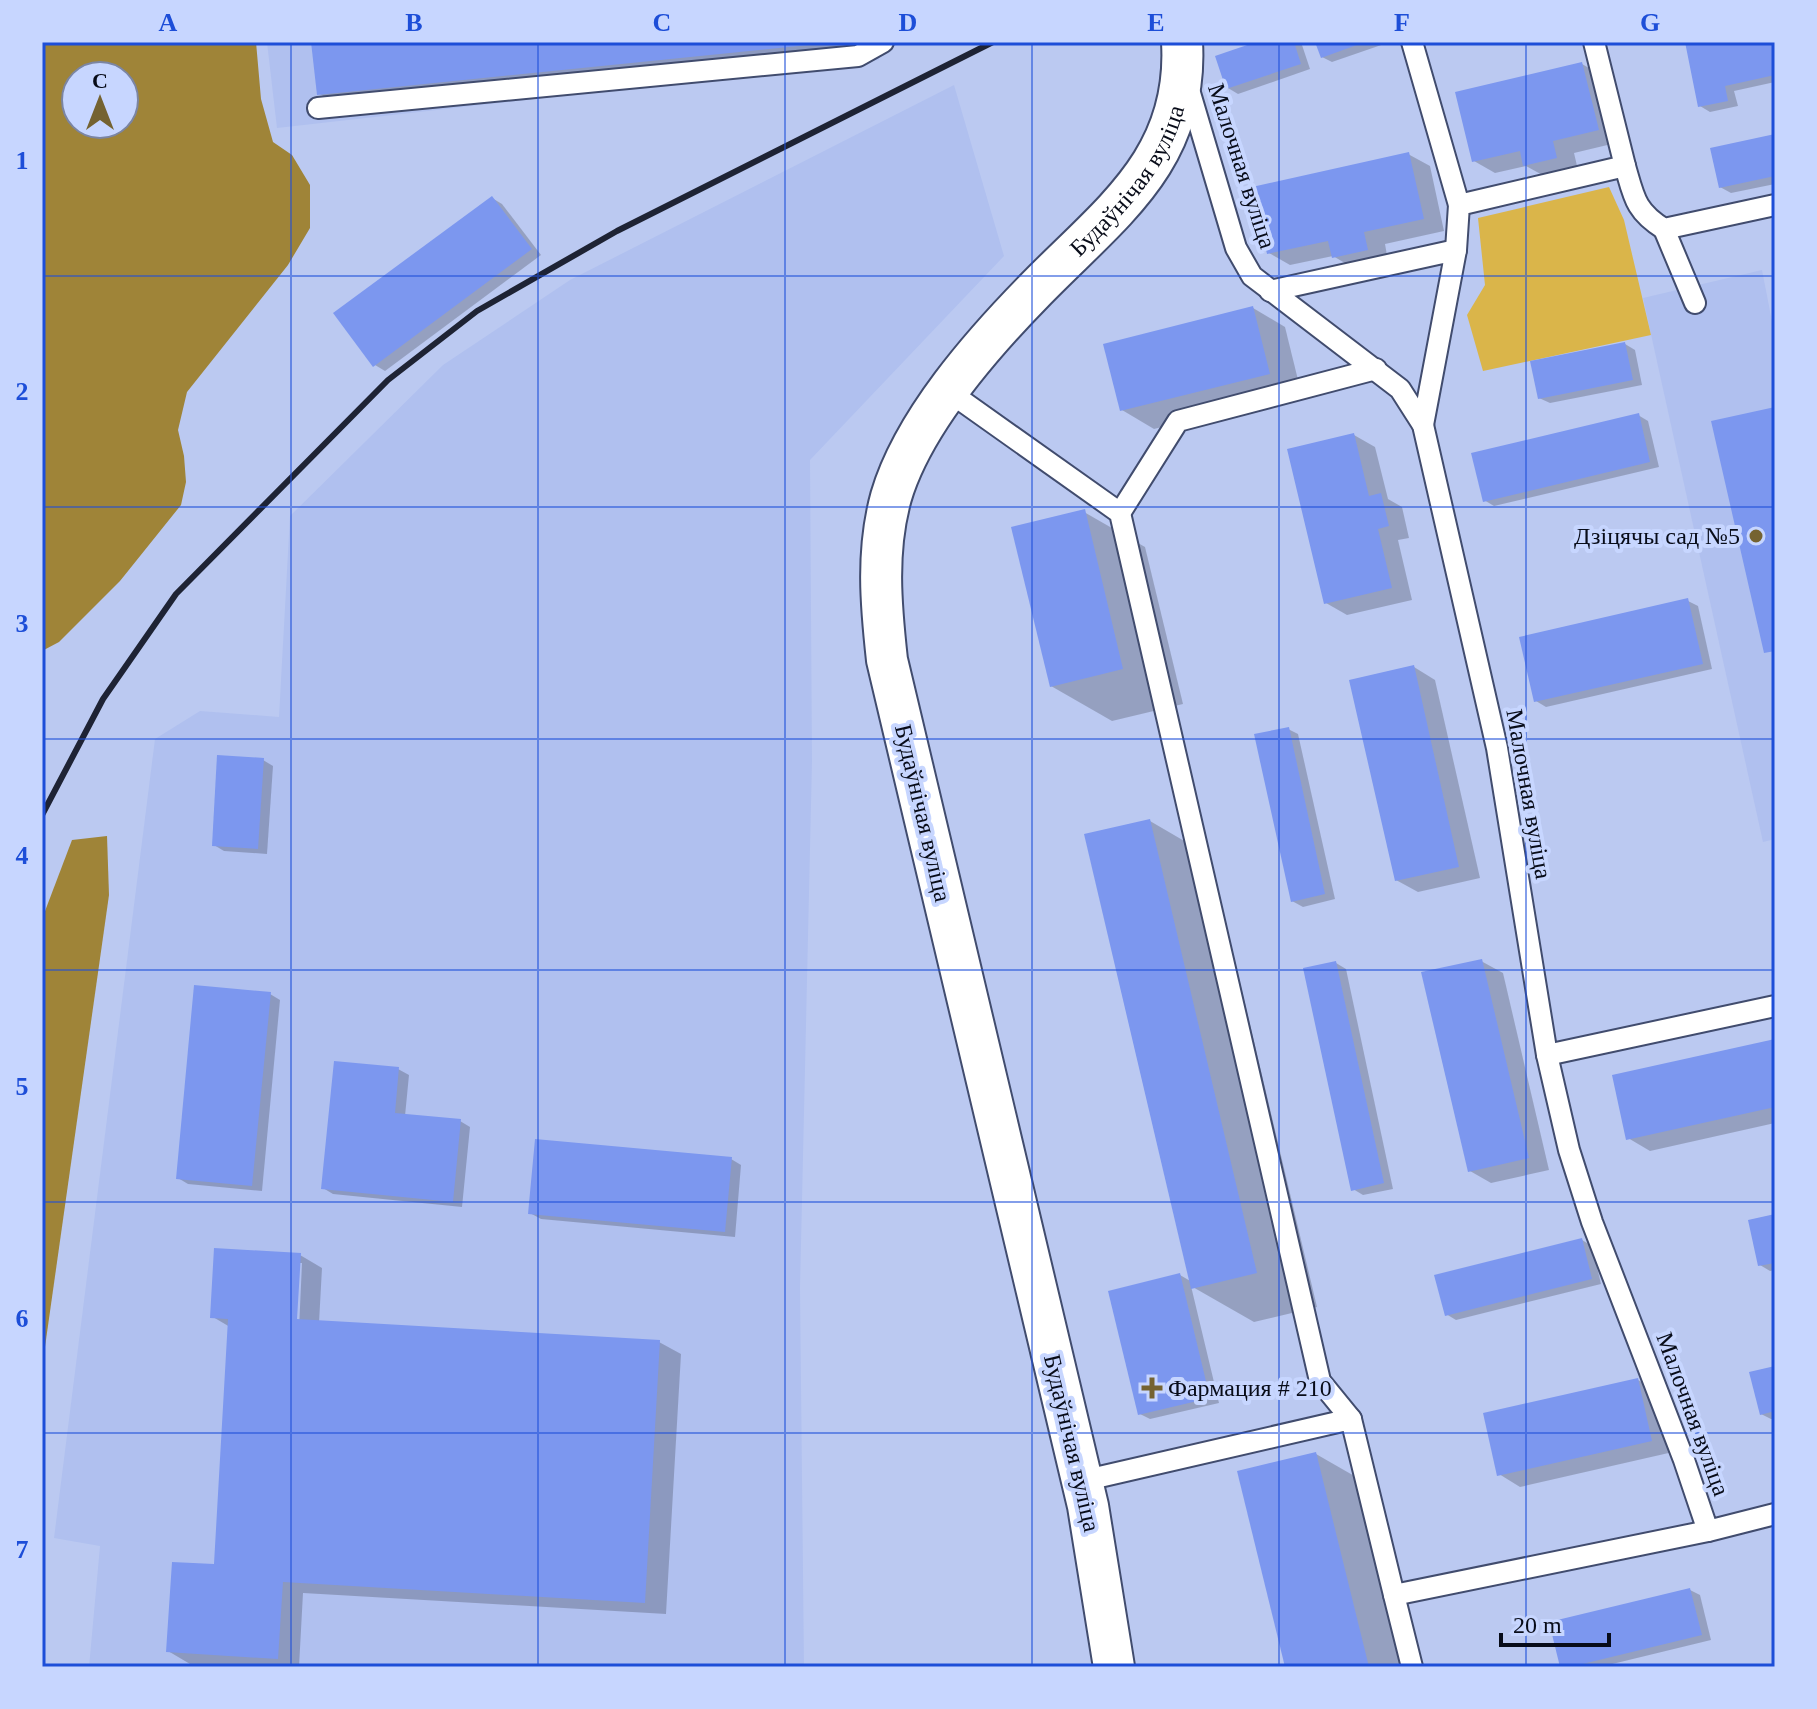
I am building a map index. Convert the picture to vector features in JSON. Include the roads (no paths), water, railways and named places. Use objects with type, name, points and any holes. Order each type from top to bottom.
[{"type":"street","name":"Будаўнічая вуліца","points":[[1114,1667],[1082,1481],[887,660],[880,595],[882,543],[892,496],[913,449],[948,391],[1036,289],[1105,222],[1153,163],[1173,124],[1179,102],[1183,48]]},
{"type":"lane","points":[[318,108],[858,56],[883,42]]},
{"type":"lane","points":[[1412,42],[1459,205],[1456,250],[1423,425]]},
{"type":"lane","points":[[1594,42],[1636,205],[1648,219],[1664,229],[1695,303]]},
{"type":"lane","name":"Малочная вуліца","points":[[1183,48],[1236,248],[1252,276],[1376,369],[1405,395],[1423,425],[1497,748],[1547,1055],[1569,1150],[1592,1222],[1684,1460],[1708,1531],[1775,1514]]},
{"type":"lane","points":[[1459,205],[1625,166]]},
{"type":"lane","points":[[1664,229],[1775,205]]},
{"type":"lane","points":[[1270,291],[1456,250]]},
{"type":"lane","points":[[1120,513],[1178,421],[1376,369]]},
{"type":"lane","points":[[948,391],[1120,513],[1320,1381],[1351,1419],[1412,1667]]},
{"type":"lane","points":[[1547,1055],[1775,1006]]},
{"type":"lane","points":[[1082,1481],[1351,1419]]},
{"type":"lane","points":[[1394,1595],[1708,1531]]},
{"type":"railway","points":[[42,815],[103,699],[176,594],[388,380],[477,311],[617,231],[993,42]]},
{"type":"place","name":"Дзіцячы сад №5","points":[[1756,536]]},
{"type":"place","name":"Фармация # 210","points":[[1152,1388]]}]
